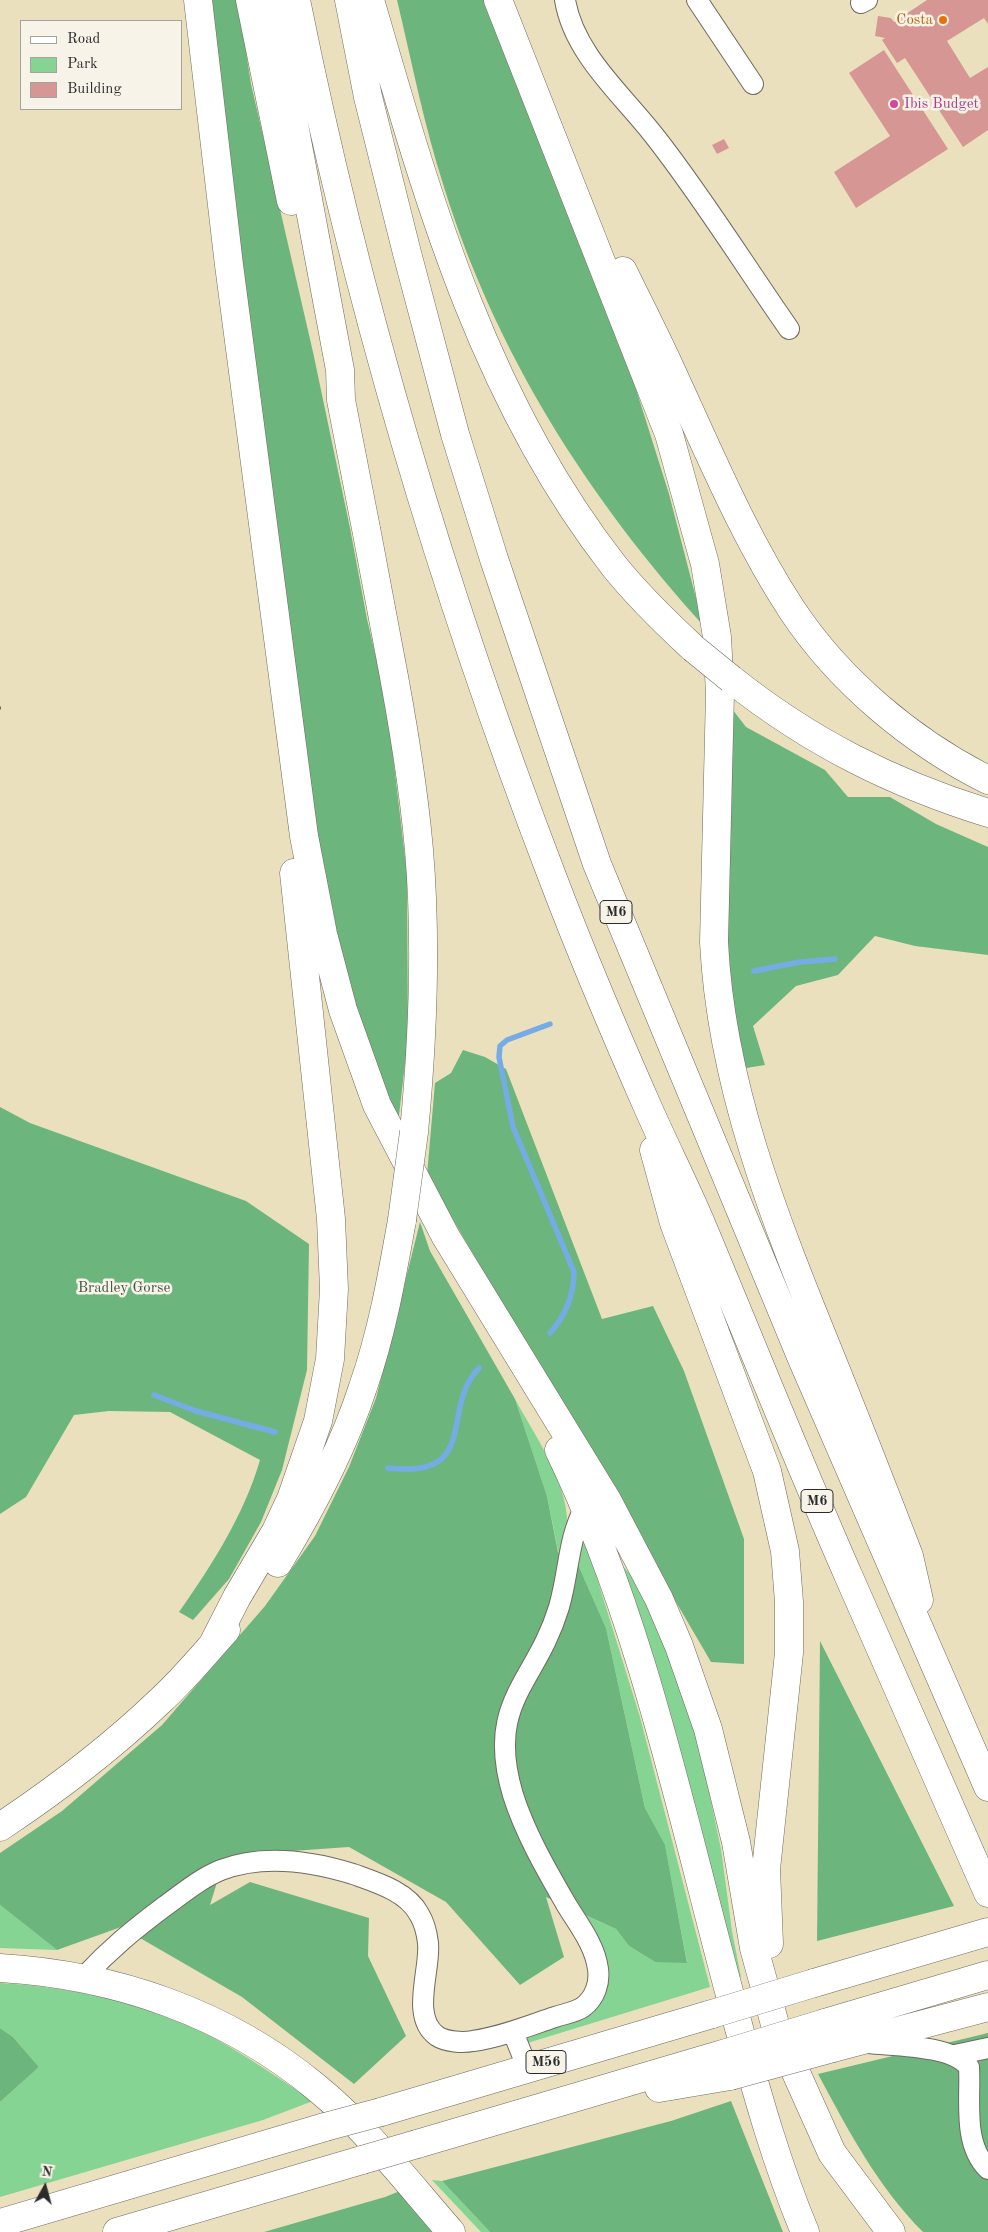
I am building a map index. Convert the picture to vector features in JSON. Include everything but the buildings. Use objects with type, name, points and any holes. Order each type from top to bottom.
[{"type":"highway","points":[[198,0],[286,708],[304,836],[314,894],[332,971],[346,1018],[377,1105],[446,1237],[607,1500],[655,1591],[679,1646],[708,1729],[725,1791],[754,1948],[776,2028],[804,2096],[832,2153],[891,2232]]},
{"type":"highway","points":[[250,0],[285,174],[330,374],[341,400]]},
{"type":"highway","points":[[0,1827],[111,1744],[163,1699],[249,1605],[277,1566],[316,1497],[343,1442],[364,1387],[380,1328],[402,1220],[414,1132],[420,1064],[424,976],[419,849],[401,713],[341,400],[340,370],[273,0]]},
{"type":"highway","name":"M6","points":[[296,0],[311,76],[357,269],[407,448],[445,573],[500,736],[553,879],[648,1108],[698,1215],[848,1575],[988,1893]]},
{"type":"highway","name":"M6","points":[[349,0],[373,116],[455,434],[494,559],[597,864],[802,1359],[988,1787]]},
{"type":"highway","points":[[370,0],[457,276],[486,349],[513,408],[547,470],[615,567],[648,605],[693,648],[791,725],[848,758],[916,788],[988,813]]},
{"type":"highway","points":[[498,0],[669,434],[709,583],[716,637],[720,693],[714,889],[716,978],[721,1020],[738,1099],[780,1232],[909,1556],[934,1665]]},
{"type":"highway","points":[[568,174],[616,255],[671,370],[713,465],[760,557],[793,611],[809,633],[854,682],[907,731],[937,752],[988,780]]},
{"type":"highway","points":[[213,1644],[237,1597],[276,1531],[291,1499],[318,1421],[330,1359],[333,1324],[331,1219],[291,840],[286,708]]},
{"type":"highway","points":[[648,1108],[656,1158],[674,1223],[767,1471],[785,1551],[789,1602],[789,1653],[769,1829],[766,1900],[770,1950],[784,2027],[804,2096]]},
{"type":"highway","points":[[494,1317],[585,1507],[613,1578],[642,1664],[765,2123],[805,2232]]},
{"type":"highway","name":"M56","points":[[0,2223],[978,1935]]},
{"type":"highway","points":[[0,1968],[82,1978],[145,1993],[188,2009],[238,2034],[283,2061],[318,2088],[365,2134],[451,2232]]},
{"type":"highway","points":[[838,2038],[986,1976]]},
{"type":"highway","points":[[117,2232],[549,2105],[838,2038],[988,2007]]},
{"type":"lane","points":[[565,0],[567,14],[577,37],[592,60],[657,138],[789,329]]},
{"type":"lane","points":[[697,0],[753,84]]},
{"type":"lane","points":[[82,1978],[115,1944],[202,1880],[240,1864],[280,1861],[301,1862],[337,1869],[387,1887],[418,1911],[428,1942],[423,1993],[424,2010],[430,2027],[438,2036],[461,2042],[473,2041],[513,2032],[582,2008],[592,1998],[599,1977],[592,1948],[539,1856],[514,1797],[504,1745],[512,1705],[553,1624],[563,1591],[576,1524],[585,1507]]},
{"type":"lane","points":[[513,2032],[527,2067]]},
{"type":"lane","points":[[838,2038],[955,2055],[988,2048]]},
{"type":"lane","points":[[955,2055],[970,2067],[971,2130],[975,2147],[987,2169]]},
{"type":"green space","points":[[209,0],[238,0],[251,84],[313,352],[367,619],[387,705],[407,874],[408,1038],[398,1124],[351,996],[316,856]]},
{"type":"green space","points":[[397,0],[489,0],[619,335],[669,494],[703,625],[621,526],[584,474],[518,365],[490,307],[465,248],[444,187],[424,117]]},
{"type":"green space","points":[[726,701],[746,727],[825,770],[848,797],[890,797],[936,824],[988,847],[988,955],[915,946],[875,936],[838,975],[796,986],[753,1026],[765,1065],[740,1069],[725,970]]},
{"type":"green space","points":[[463,1050],[485,1057],[506,1069],[602,1319],[653,1306],[684,1371],[744,1539],[744,1664],[711,1662],[427,1175],[435,1083],[451,1073]]},
{"type":"green space","name":"Bradley Gorse","points":[[0,1107],[30,1123],[246,1201],[309,1244],[307,1370],[282,1470],[261,1522],[229,1579],[193,1620],[179,1612],[226,1539],[245,1500],[260,1460],[170,1412],[109,1411],[74,1415],[26,1497],[0,1514]]},
{"type":"green space","points":[[420,1222],[430,1251],[515,1399],[547,1496],[558,1552],[563,1560],[572,1551],[606,1628],[645,1808],[665,1845],[687,1963],[655,1962],[629,1946],[616,1929],[546,1897],[564,1957],[520,1985],[446,1902],[349,1847],[250,1854],[218,1879],[210,1905],[250,1882],[369,1918],[368,1956],[406,2036],[354,2084],[242,1997],[121,1927],[57,1950],[0,1905],[0,1853],[62,1811],[162,1725],[265,1606],[315,1536],[349,1467],[376,1398]]},
{"type":"green space","points":[[515,1399],[555,1472],[565,1502],[567,1518],[563,1560],[558,1550],[547,1496]]},
{"type":"green space","points":[[580,1536],[587,1546],[640,1717],[710,1987],[521,2045],[531,2032],[602,1992],[574,1910],[616,1929],[629,1946],[655,1962],[687,1962],[665,1846],[645,1808],[606,1628],[572,1551]]},
{"type":"green space","points":[[620,1563],[637,1582],[692,1712],[721,1849],[732,1931],[741,1977],[735,1978]]},
{"type":"green space","points":[[820,1641],[954,1906],[817,1941]]},
{"type":"green space","points":[[0,1905],[57,1950],[0,1948]]},
{"type":"green space","points":[[0,1983],[29,1985],[87,1994],[143,2008],[171,2018],[223,2043],[313,2101],[263,2120],[0,2197],[0,2102],[39,2067],[13,2037],[0,2028]]},
{"type":"green space","points":[[0,2028],[13,2037],[39,2067],[0,2102]]},
{"type":"green space","points":[[988,2033],[988,2232],[923,2232],[907,2215],[878,2177],[818,2074]]},
{"type":"green space","points":[[731,2101],[783,2232],[490,2232],[442,2181],[671,2121]]},
{"type":"green space","points":[[432,2180],[442,2181],[490,2232],[481,2232]]},
{"type":"green space","points":[[400,2191],[439,2232],[264,2232],[385,2197]]},
{"type":"waterway","points":[[754,971],[800,962],[835,959]]},
{"type":"waterway","points":[[550,1024],[507,1040],[500,1046],[499,1057],[513,1127],[574,1272],[574,1281],[568,1305],[550,1333]]},
{"type":"waterway","points":[[388,1468],[417,1469],[436,1463],[448,1452],[454,1437],[461,1402],[467,1384],[479,1368]]},
{"type":"waterway","points":[[154,1395],[196,1411],[275,1432]]},
{"type":"place","name":"Costa","points":[[943,20]]},
{"type":"place","name":"Ibis Budget","points":[[894,104]]}]
